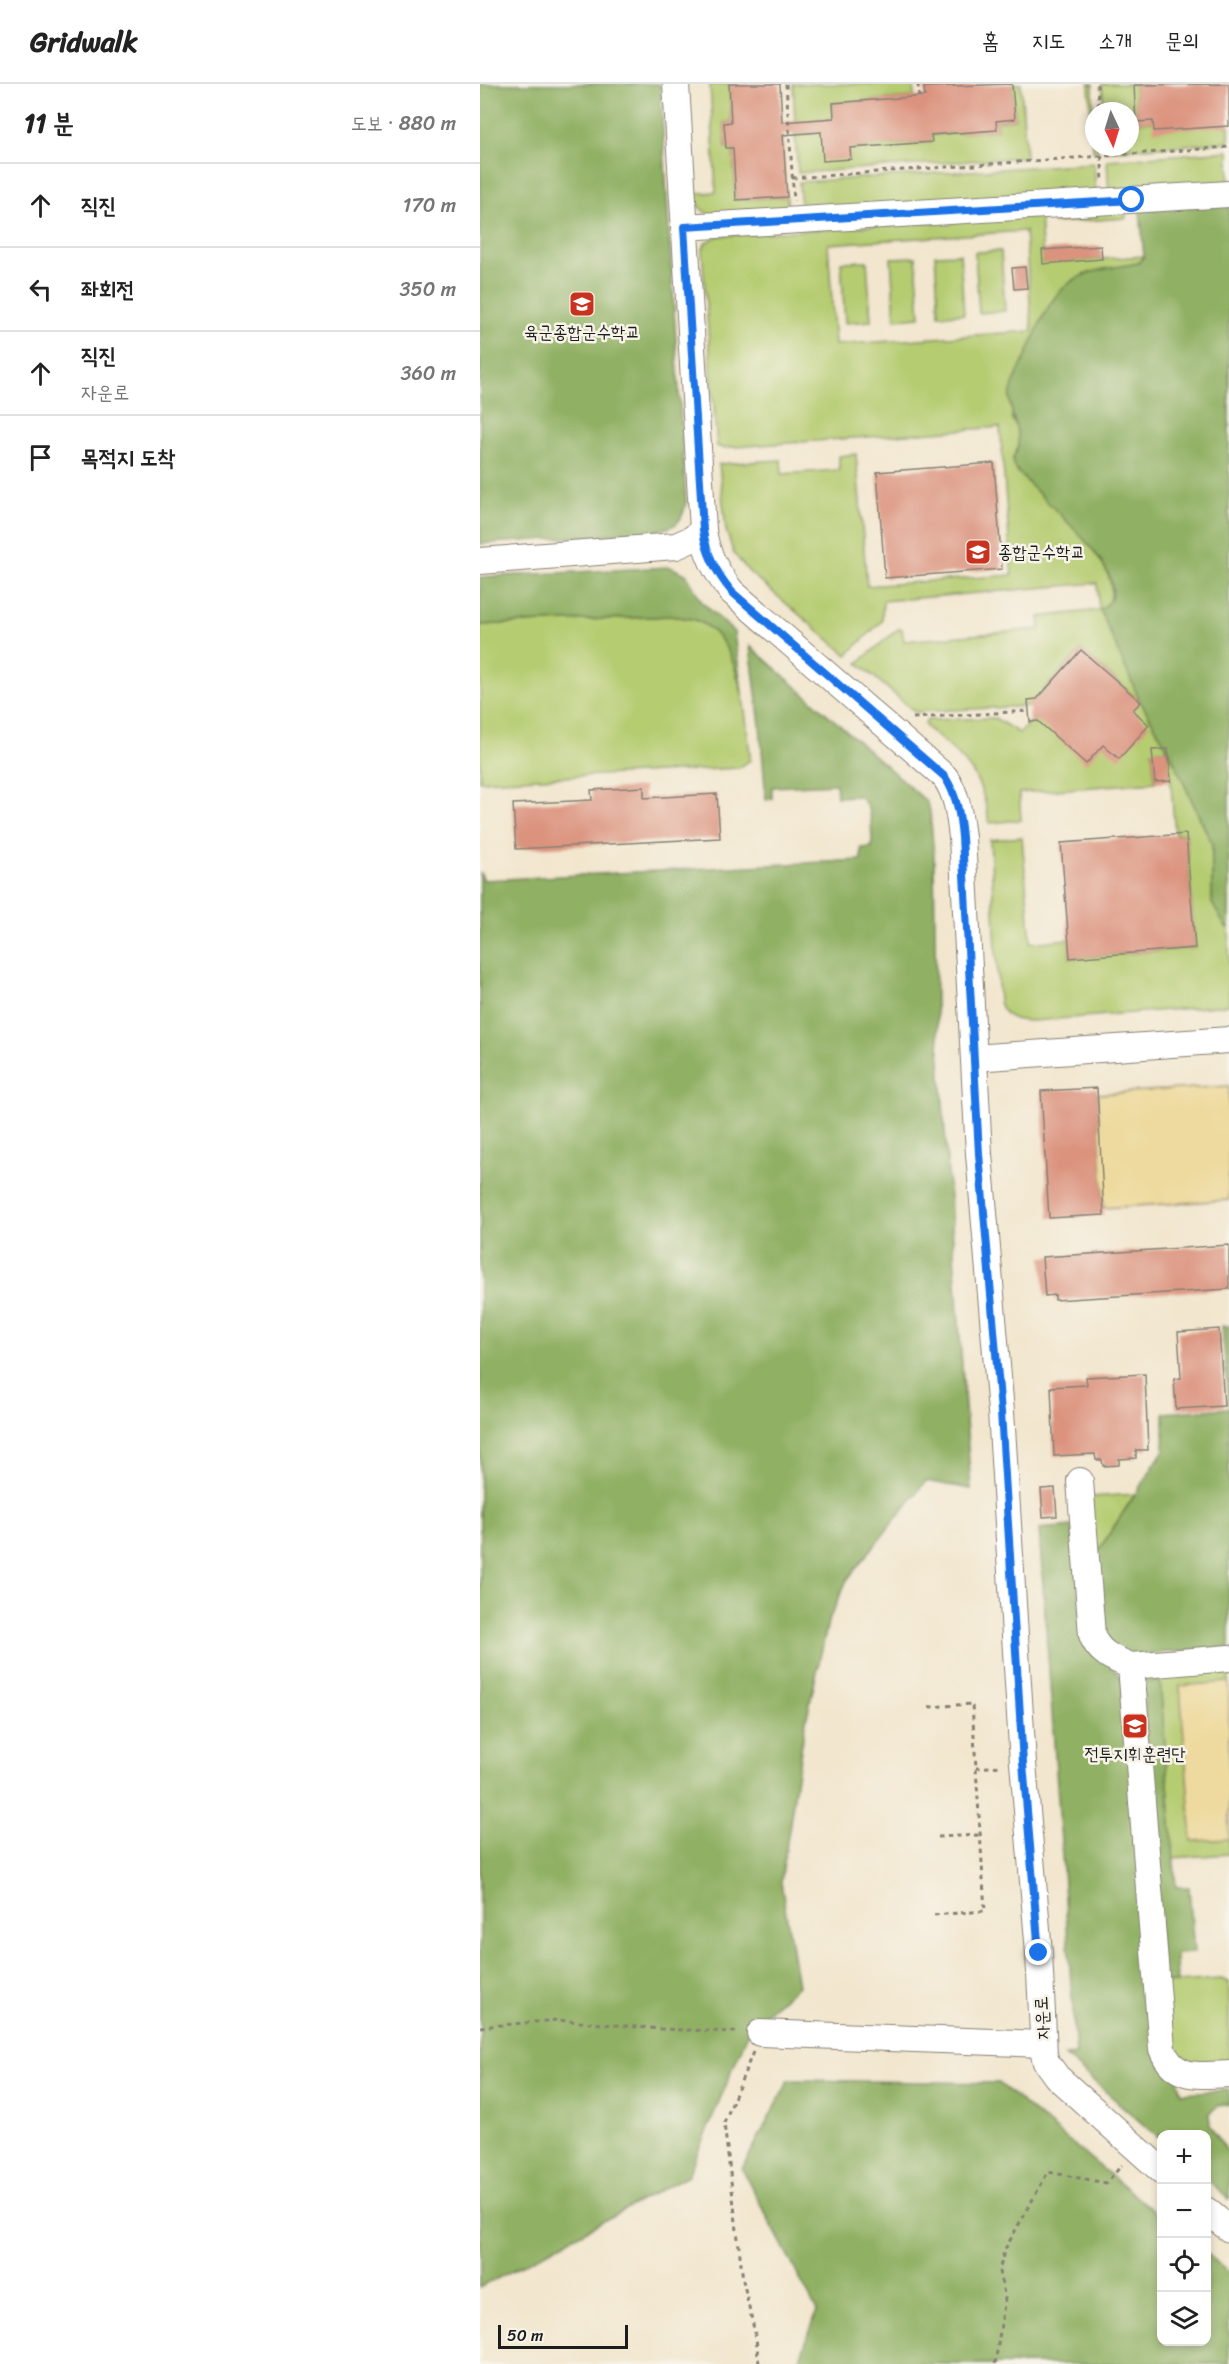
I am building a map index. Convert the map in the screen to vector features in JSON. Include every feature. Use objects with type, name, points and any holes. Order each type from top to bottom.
[{"type":"street","points":[[676,84],[703,530],[707,547],[718,573]]},
{"type":"street","points":[[684,227],[1229,194]]},
{"type":"street","points":[[480,561],[676,546],[685,543],[703,530]]},
{"type":"street","points":[[676,546],[718,573]]},
{"type":"street","name":"자운로","points":[[718,573],[732,592],[945,777],[958,803],[962,837],[979,1154],[1001,1412],[1023,1763],[1039,1953],[1043,2044],[1046,2062],[1057,2077],[1157,2167]]},
{"type":"street","points":[[974,1058],[1229,1040]]},
{"type":"street","points":[[1080,1481],[1092,1635],[1101,1650],[1112,1658],[1131,1666],[1229,1658]]},
{"type":"street","points":[[1131,1666],[1162,2049],[1166,2062],[1175,2070],[1204,2075],[1229,2074]]},
{"type":"street","points":[[760,2033],[1043,2044]]},
{"type":"street","points":[[1211,2214],[1229,2229]]},
{"type":"path","points":[[786,84],[796,220]]},
{"type":"path","points":[[918,84],[919,97]]},
{"type":"path","points":[[1097,84],[1098,102]]},
{"type":"path","points":[[1139,153],[1229,147]]},
{"type":"path","points":[[792,178],[1102,156],[1105,201]]},
{"type":"path","points":[[913,718],[1029,711]]},
{"type":"path","points":[[929,1707],[972,1704],[985,1911],[933,1915]]},
{"type":"path","points":[[976,1768],[1001,1766]]},
{"type":"path","points":[[938,1837],[980,1835]]},
{"type":"path","points":[[480,2027],[556,2020],[661,2029],[760,2033],[724,2123],[743,2280],[756,2338],[759,2364]]},
{"type":"path","points":[[995,2364],[1005,2298],[999,2272],[1004,2251],[1048,2172],[1107,2183],[1136,2149]]},
{"type":"green space","points":[[480,84],[660,84],[686,503],[682,516],[676,524],[668,528],[654,531],[480,544]]},
{"type":"green space","points":[[710,84],[729,84],[731,122],[724,123],[726,148],[733,148],[736,200],[787,197],[788,214],[711,215],[705,212],[695,200],[692,194],[716,192]]},
{"type":"green space","points":[[793,84],[913,84],[914,97],[833,103],[834,118],[795,121]]},
{"type":"green space","points":[[1012,84],[1021,84],[1026,157],[798,173],[795,134],[835,131],[854,148],[931,142],[931,135],[997,130],[996,121],[1015,119]]},
{"type":"green space","points":[[1089,84],[1093,84],[1093,102],[1090,102]]},
{"type":"green space","points":[[1102,84],[1147,84],[1134,85],[1135,102],[1103,102]]},
{"type":"green space","points":[[1139,122],[1229,126],[1229,142],[1139,149]]},
{"type":"green space","points":[[1229,151],[1229,186],[1109,194],[1107,160]]},
{"type":"green space","points":[[1094,163],[1096,194],[801,213],[799,182]]},
{"type":"green space","points":[[1229,204],[1229,928],[1225,926],[1212,903],[1212,844],[1168,749],[1140,701],[1100,610],[1112,596],[1111,581],[1103,564],[1074,528],[1014,467],[1013,458],[1017,450],[1018,436],[1010,397],[1014,381],[1042,319],[1063,288],[1084,275],[1138,263],[1144,257],[1140,210]]},
{"type":"green space","points":[[1125,210],[1126,218],[1054,223],[1053,214]]},
{"type":"green space","points":[[1040,215],[1043,263],[1144,256],[1138,263],[1084,274],[1011,418],[1017,428],[1019,438],[1018,448],[1013,458],[1014,467],[1076,530],[1093,549],[1105,568],[1111,586],[1109,602],[1141,702],[1168,749],[1152,751],[1155,782],[1019,793],[1021,820],[989,823],[982,791],[976,778],[961,758],[926,727],[925,723],[928,720],[995,718],[1019,733],[1030,722],[1140,701],[1081,650],[1029,706],[915,712],[858,663],[898,629],[902,629],[904,641],[1040,629],[1039,617],[1099,610],[1097,583],[883,601],[882,621],[847,655],[749,572],[734,554],[726,530],[719,464],[781,460],[782,474],[839,470],[839,456],[856,454],[867,586],[1012,575],[1000,427],[722,448],[717,446],[702,251],[706,242],[718,236]],"holes":[[[1025,231],[1032,331],[835,345],[828,244]]]},
{"type":"green space","points":[[1001,251],[1005,311],[979,313],[975,252]]},
{"type":"green space","points":[[960,254],[964,314],[939,315],[935,255]]},
{"type":"green space","points":[[916,257],[920,317],[895,319],[891,258]]},
{"type":"green space","points":[[867,261],[871,321],[845,323],[841,262]]},
{"type":"green space","points":[[670,567],[686,574],[702,602],[734,632],[742,693],[733,662],[723,643],[708,627],[692,619],[670,616],[480,625],[480,577]]},
{"type":"green space","points":[[670,616],[698,621],[713,630],[733,660],[743,698],[750,760],[739,768],[480,781],[480,625]]},
{"type":"green space","points":[[750,646],[926,801],[930,811],[934,856],[936,1006],[971,1489],[926,1481],[847,1580],[828,1622],[804,1730],[781,1882],[798,1986],[751,2026],[688,2175],[480,2288],[480,872],[484,880],[861,860],[861,848],[872,847],[872,833],[867,807],[859,796],[837,797],[836,784],[772,787],[772,799],[766,800]]},
{"type":"green space","points":[[1168,749],[1212,844],[1212,903],[1225,926],[1229,928],[1229,1005],[1033,1021],[1012,1018],[1004,1012],[999,1002],[990,840],[1022,837],[1031,943],[1069,939],[1070,958],[1195,948],[1186,834],[1175,834]]},
{"type":"green space","points":[[1222,1326],[1229,1326],[1229,1408]]},
{"type":"green space","points":[[1229,1408],[1229,1648],[1127,1655],[1102,1637],[1095,1556],[1164,1450],[1164,1413]]},
{"type":"green space","points":[[1135,1494],[1095,1556],[1091,1497]]},
{"type":"green space","points":[[1072,1526],[1083,1633],[1121,1678],[1177,2077],[1182,2093],[1229,2090],[1229,2104],[1218,2106],[1209,2113],[1210,2125],[1229,2154],[1229,2199],[1211,2183],[1211,2130],[1157,2130],[1157,2136],[1065,2056],[1076,2055],[1039,1529]]},
{"type":"green space","points":[[1229,1663],[1229,1682],[1180,1686],[1192,1841],[1229,1839],[1229,1854],[1173,1858],[1160,1681],[1143,1682],[1149,1672]]},
{"type":"green space","points":[[1160,1681],[1176,1887],[1189,1887],[1194,1953],[1176,1954],[1177,1982],[1162,1983],[1143,1682]]},
{"type":"green space","points":[[1221,1979],[1229,1982],[1229,2070],[1176,2065],[1162,1983]]},
{"type":"green space","points":[[789,2080],[999,2083],[1157,2214],[1157,2346],[1211,2346],[1211,2257],[1229,2272],[1229,2364],[798,2364],[817,2311],[742,2169]]},
{"type":"sand","points":[[1229,1086],[1229,1200],[1104,1208],[1097,1094]]},
{"type":"sand","points":[[1229,1682],[1229,1839],[1192,1841],[1180,1686]]},
{"type":"building","points":[[729,84],[780,84],[782,122],[834,118],[833,103],[925,96],[924,87],[1012,84],[1015,119],[996,121],[997,130],[931,135],[932,142],[850,148],[851,159],[823,161],[821,132],[783,135],[787,197],[736,200],[733,148],[726,148],[724,123],[731,122]]},
{"type":"building","points":[[1229,84],[1229,126],[1154,131],[1153,121],[1139,122],[1139,102],[1135,102],[1134,85]]},
{"type":"building","points":[[1101,246],[1102,259],[1043,264],[1042,250]]},
{"type":"building","points":[[1025,267],[1027,288],[1014,289],[1012,268]]},
{"type":"building","points":[[994,463],[1002,569],[885,578],[877,472]]},
{"type":"building","points":[[1081,650],[1141,702],[1133,710],[1149,725],[1119,759],[1103,745],[1086,764],[1038,721],[1030,722],[1028,700],[1037,699]]},
{"type":"building","points":[[1168,749],[1171,781],[1155,782],[1152,750]]},
{"type":"building","points":[[644,787],[644,798],[717,794],[720,838],[516,849],[513,804],[592,800],[591,790]]},
{"type":"building","points":[[1186,834],[1195,948],[1070,958],[1061,843]]},
{"type":"building","points":[[1097,1088],[1104,1215],[1049,1218],[1041,1091]]},
{"type":"building","points":[[1229,1245],[1229,1289],[1055,1300],[1055,1295],[1045,1296],[1042,1257]]},
{"type":"building","points":[[1219,1329],[1224,1406],[1176,1409],[1174,1379],[1181,1378],[1178,1332]]},
{"type":"building","points":[[1145,1374],[1148,1450],[1136,1450],[1136,1458],[1119,1459],[1119,1465],[1103,1466],[1102,1460],[1096,1460],[1095,1454],[1054,1456],[1051,1387],[1087,1385],[1086,1377]]},
{"type":"building","points":[[1055,1488],[1057,1516],[1043,1517],[1041,1489]]},
{"type":"place","name":"육군종합군수학교","points":[[582,304]]},
{"type":"place","name":"종합군수학교","points":[[978,552]]},
{"type":"place","name":"전투지휘훈련단","points":[[1135,1726]]},
{"type":"route","points":[[1039,1953],[1023,1763],[1001,1412],[979,1154],[962,837],[958,803],[945,777],[732,592],[718,573],[704,539],[703,530],[684,227],[1132,200]]}]
